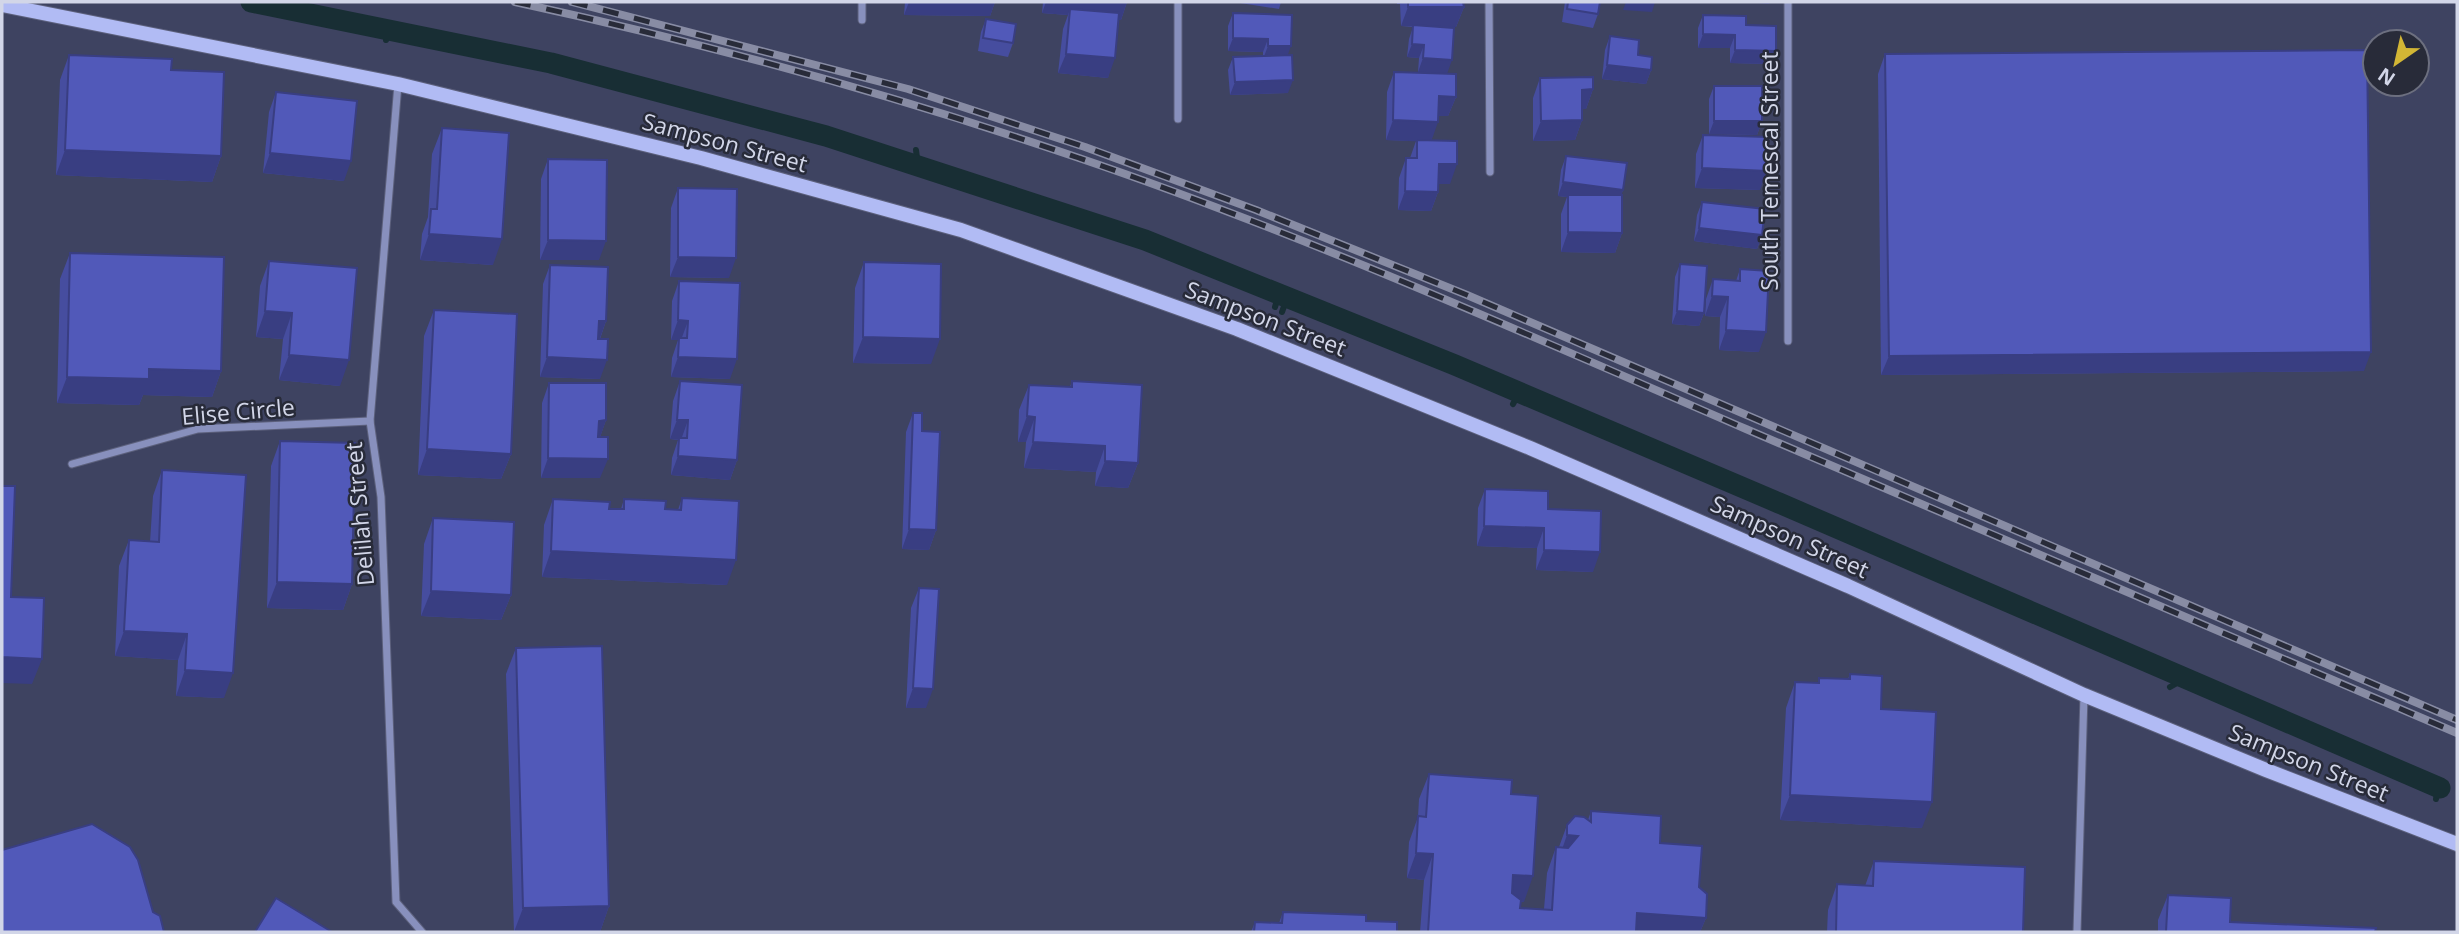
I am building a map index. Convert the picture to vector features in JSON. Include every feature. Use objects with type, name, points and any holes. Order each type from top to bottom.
[{"type":"street","points":[[862,2],[862,20]]},
{"type":"street","points":[[1178,2],[1178,119]]},
{"type":"street","points":[[1489,2],[1490,172]]},
{"type":"street","name":"South Temescal Street","points":[[1788,2],[1788,341]]},
{"type":"street","name":"Sampson Street","points":[[2,5],[398,84],[701,158],[961,230],[1237,329],[1542,453],[1848,586],[2084,695],[2266,770],[2457,844]]},
{"type":"street","name":"Delilah Street","points":[[398,84],[370,421],[382,497],[396,902],[422,932]]},
{"type":"street","name":"Elise Circle","points":[[72,464],[198,429],[370,421]]},
{"type":"street","points":[[2077,932],[2084,695]]},
{"type":"building","points":[[1408,2],[1463,2],[1464,7],[1408,7]]},
{"type":"building","points":[[1568,2],[1600,2],[1598,14],[1567,9]]},
{"type":"building","points":[[1070,9],[1119,13],[1115,58],[1066,54]]},
{"type":"building","points":[[1233,13],[1292,15],[1291,46],[1268,46],[1268,39],[1233,38]]},
{"type":"building","points":[[1703,15],[1746,16],[1746,25],[1776,26],[1776,51],[1735,50],[1735,35],[1703,34]]},
{"type":"building","points":[[986,19],[1016,24],[1013,43],[983,38]]},
{"type":"building","points":[[1413,25],[1454,28],[1452,60],[1423,58],[1424,45],[1412,44]]},
{"type":"building","points":[[1610,36],[1639,40],[1638,55],[1652,57],[1651,70],[1607,65]]},
{"type":"building","points":[[2361,50],[2361,98],[2368,98],[2371,352],[1889,356],[1885,54]]},
{"type":"building","points":[[69,55],[172,59],[171,70],[224,72],[221,156],[65,150]]},
{"type":"building","points":[[1292,55],[1293,80],[1235,82],[1233,57]]},
{"type":"building","points":[[1394,72],[1456,74],[1456,97],[1439,96],[1438,122],[1393,120]]},
{"type":"building","points":[[1593,77],[1593,89],[1582,90],[1582,120],[1541,121],[1540,78]]},
{"type":"building","points":[[1714,86],[1762,86],[1762,121],[1714,121]]},
{"type":"building","points":[[276,92],[357,101],[351,161],[270,153]]},
{"type":"building","points":[[442,128],[509,133],[502,239],[429,234],[431,209],[437,209]]},
{"type":"building","points":[[1703,135],[1768,137],[1767,171],[1702,168]]},
{"type":"building","points":[[1417,140],[1457,141],[1457,164],[1439,164],[1438,192],[1405,191],[1406,158],[1417,158]]},
{"type":"building","points":[[1566,156],[1627,163],[1623,190],[1563,182]]},
{"type":"building","points":[[548,159],[607,160],[606,241],[548,240]]},
{"type":"building","points":[[678,188],[737,189],[736,258],[678,257]]},
{"type":"building","points":[[1568,195],[1622,195],[1622,233],[1568,232]]},
{"type":"building","points":[[1702,202],[1765,209],[1762,235],[1699,228]]},
{"type":"building","points":[[70,253],[224,257],[221,371],[149,369],[149,379],[67,377]]},
{"type":"building","points":[[269,261],[357,268],[349,360],[289,355],[292,313],[265,311]]},
{"type":"building","points":[[864,262],[941,264],[940,339],[863,337]]},
{"type":"building","points":[[1680,264],[1707,266],[1704,313],[1677,311]]},
{"type":"building","points":[[550,265],[608,267],[606,321],[599,321],[598,339],[608,339],[607,360],[547,357]]},
{"type":"building","points":[[1740,269],[1769,271],[1766,332],[1726,330],[1728,297],[1712,296],[1713,279],[1740,281]]},
{"type":"building","points":[[679,281],[740,283],[737,359],[678,357],[679,338],[687,338],[688,321],[678,320]]},
{"type":"building","points":[[434,310],[517,314],[511,454],[427,449]]},
{"type":"building","points":[[680,381],[742,385],[737,460],[678,456],[679,438],[687,438],[688,420],[677,420]]},
{"type":"building","points":[[1072,381],[1142,385],[1138,463],[1105,461],[1105,446],[1033,442],[1035,417],[1027,416],[1029,385],[1072,387]]},
{"type":"building","points":[[549,383],[606,383],[606,420],[599,421],[598,437],[608,437],[608,459],[548,458]]},
{"type":"building","points":[[913,413],[922,413],[922,431],[940,432],[936,530],[909,529]]},
{"type":"building","points":[[280,441],[355,443],[352,584],[277,582]]},
{"type":"building","points":[[162,470],[246,475],[233,673],[185,670],[187,634],[124,631],[129,540],[159,542]]},
{"type":"building","points":[[2,486],[15,486],[11,597],[44,598],[42,659],[2,657]]},
{"type":"building","points":[[1485,489],[1548,491],[1548,509],[1601,511],[1600,552],[1544,550],[1544,528],[1484,526]]},
{"type":"building","points":[[682,498],[739,501],[736,560],[551,551],[553,499],[610,502],[609,509],[624,509],[624,499],[666,501],[665,509],[681,510]]},
{"type":"building","points":[[433,518],[514,522],[511,595],[431,591]]},
{"type":"building","points":[[919,588],[939,589],[933,689],[913,688]]},
{"type":"building","points":[[602,646],[609,906],[523,908],[516,648]]},
{"type":"building","points":[[1850,674],[1882,676],[1881,709],[1936,712],[1932,802],[1790,795],[1795,682],[1819,683],[1819,678],[1850,679]]},
{"type":"building","points":[[1429,774],[1512,780],[1511,794],[1538,796],[1533,876],[1513,875],[1512,893],[1521,900],[1520,908],[1552,910],[1556,847],[1568,848],[1578,836],[1567,835],[1567,825],[1575,816],[1584,817],[1591,822],[1591,811],[1661,816],[1660,843],[1702,846],[1699,887],[1707,894],[1706,918],[1637,913],[1636,932],[1428,932],[1433,854],[1416,853],[1418,816],[1426,817]]},
{"type":"building","points":[[92,824],[130,847],[138,860],[153,912],[160,916],[164,932],[2,932],[2,850]]},
{"type":"building","points":[[1874,861],[2025,867],[2023,932],[1836,932],[1837,884],[1873,886]]},
{"type":"building","points":[[2168,895],[2231,898],[2230,922],[2376,928],[2375,932],[2166,932]]},
{"type":"building","points":[[276,898],[332,932],[255,932]]},
{"type":"building","points":[[1283,912],[1366,915],[1366,921],[1397,922],[1397,932],[1254,932],[1255,922],[1282,923]]},
{"type":"waterway","points":[[251,2],[551,63],[826,136],[1145,240],[1455,365],[2440,788]]},
{"type":"waterway","points":[[386,40],[387,29]]},
{"type":"waterway","points":[[916,150],[918,166]]},
{"type":"waterway","points":[[1275,307],[1279,294]]},
{"type":"waterway","points":[[1282,312],[1287,298]]},
{"type":"waterway","points":[[1513,404],[1519,393]]},
{"type":"waterway","points":[[2170,687],[2186,678]]},
{"type":"waterway","points":[[2436,799],[2438,787]]},
{"type":"railway","points":[[515,2],[728,53],[940,113],[1079,158],[1248,219],[1498,322],[2457,733]]},
{"type":"railway","points":[[572,2],[908,89],[1085,147],[1256,210],[1467,295],[2457,720]]}]
